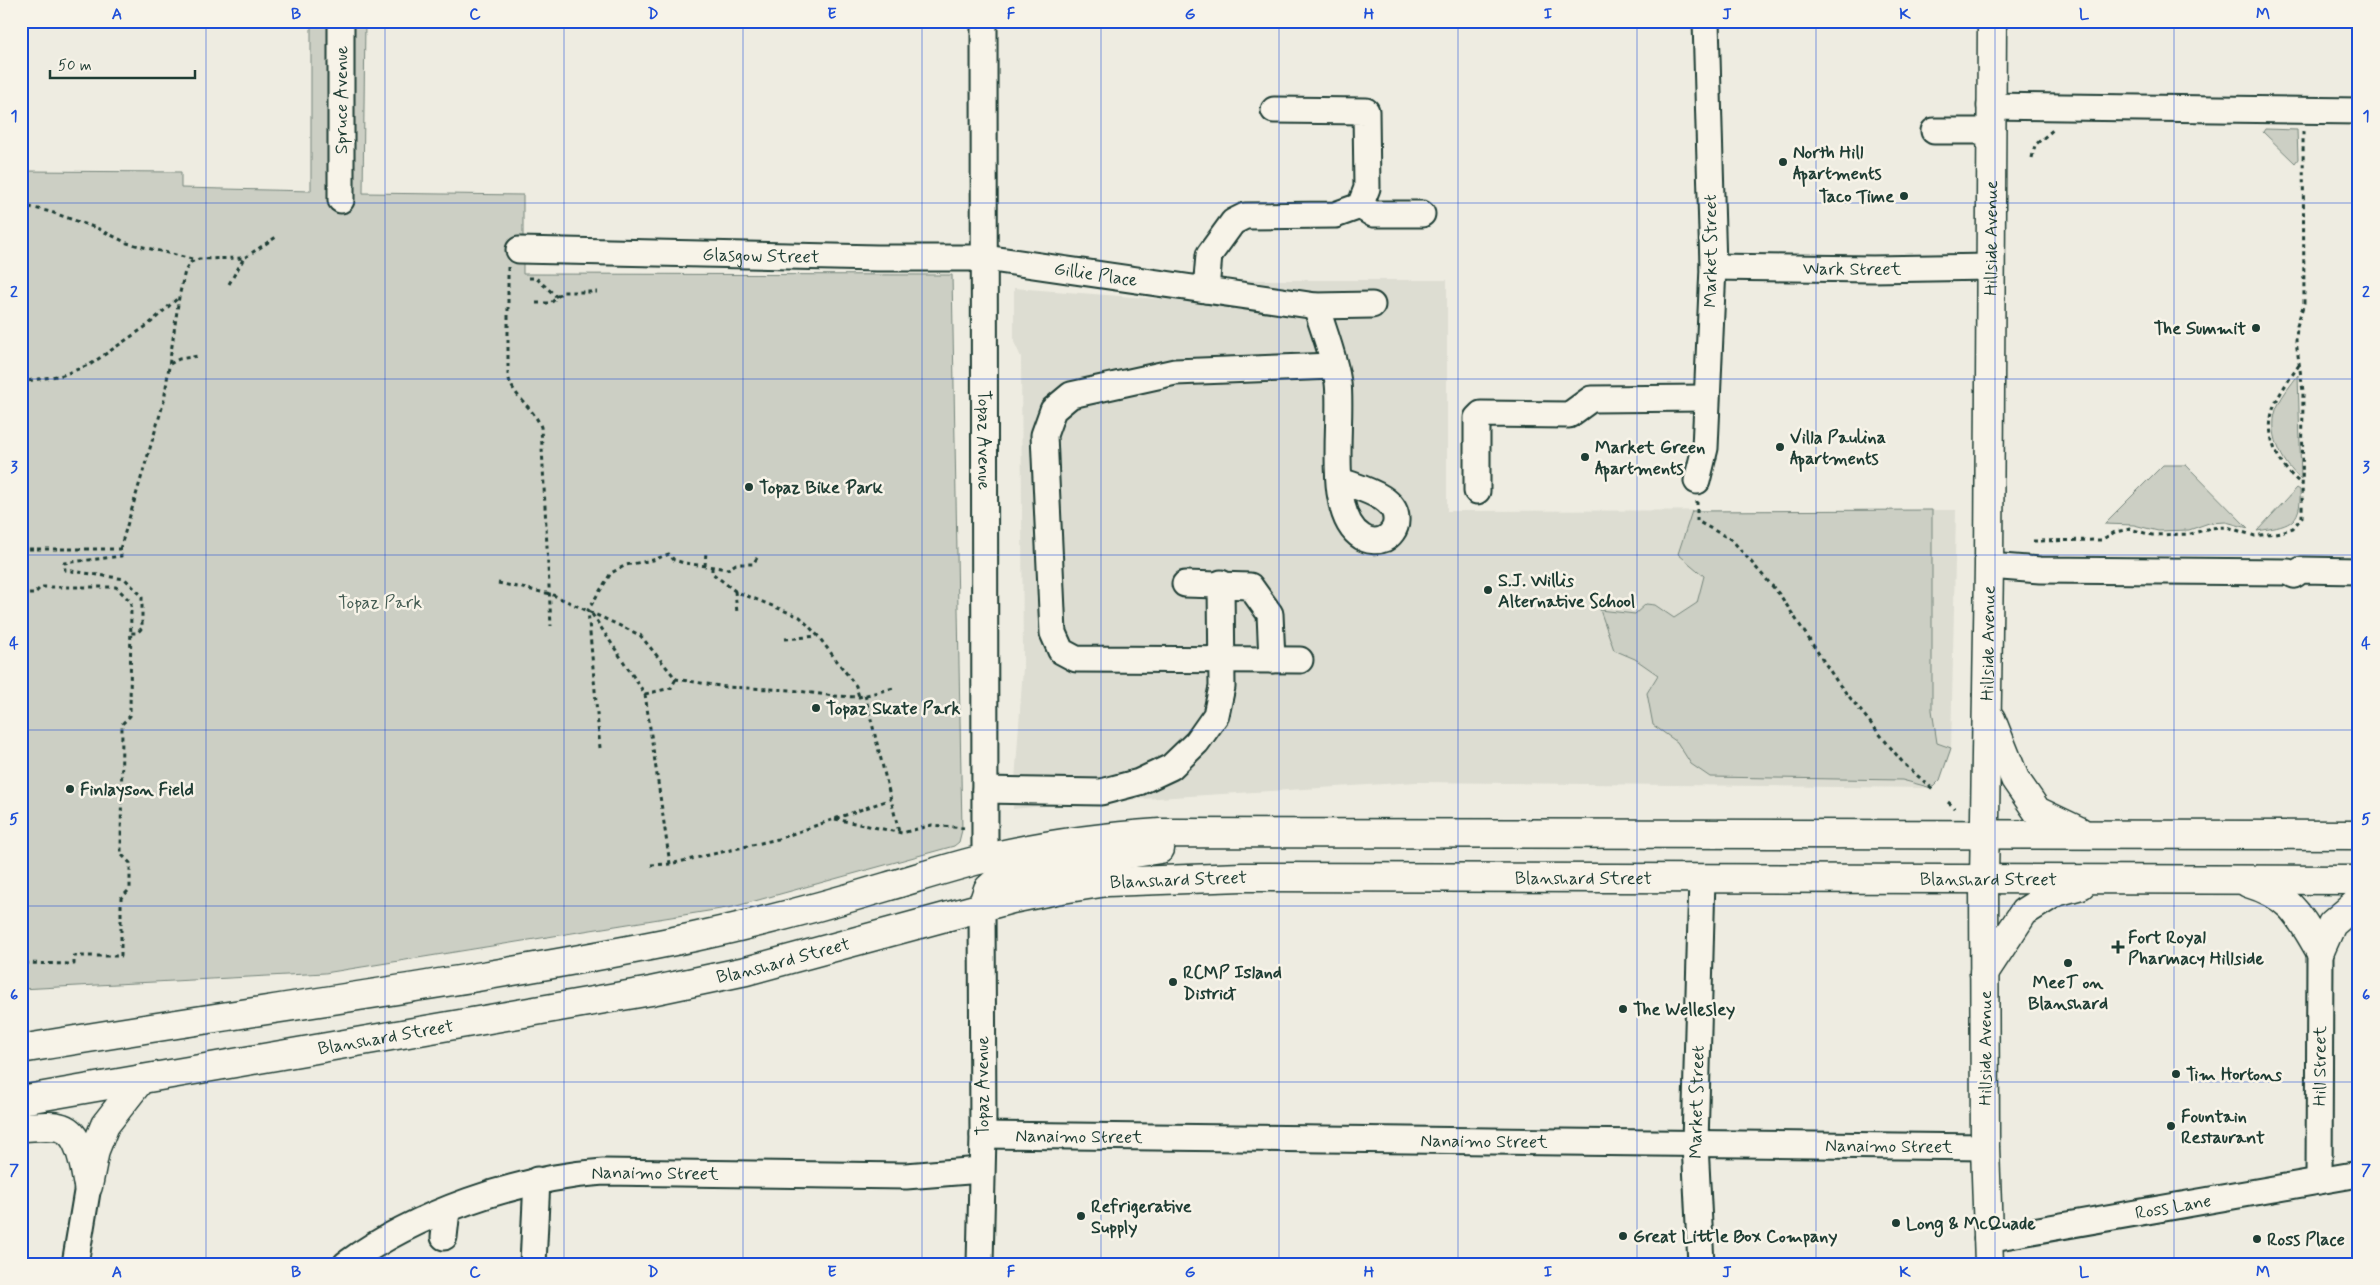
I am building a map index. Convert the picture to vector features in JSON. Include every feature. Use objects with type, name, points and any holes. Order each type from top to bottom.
[{"type":"main road","name":"Hillside Avenue","points":[[1988,1252],[1985,1147],[1984,834],[1989,566],[1992,21]]},
{"type":"main road","points":[[1986,706],[2015,779],[2038,811],[2087,835]]},
{"type":"main road","points":[[21,1049],[444,982],[695,937],[793,914],[985,858],[1109,836],[1160,833],[2359,835]]},
{"type":"main road","points":[[982,907],[988,889],[998,880],[1072,863],[1243,833]]},
{"type":"main road","name":"Blanshard Street","points":[[21,1100],[651,990],[756,968],[982,907],[1056,890],[1107,882],[1161,879],[2359,880]]},
{"type":"main road","points":[[1984,972],[2024,912],[2056,892],[2099,879]]},
{"type":"main road","points":[[2237,880],[2269,889],[2298,912],[2320,951]]},
{"type":"main road","points":[[2320,951],[2332,924],[2359,902]]},
{"type":"main road","points":[[88,1186],[95,1150],[105,1126],[141,1079]]},
{"type":"main road","points":[[21,1127],[62,1128],[74,1138],[83,1158],[88,1186]]},
{"type":"street","name":"Spruce Avenue","points":[[341,21],[341,189]]},
{"type":"street","name":"Topaz Avenue","points":[[984,21],[985,858]]},
{"type":"street","name":"Market Street","points":[[1697,480],[1705,448],[1713,267],[1706,21]]},
{"type":"street","points":[[1206,290],[1209,255],[1234,222],[1245,216],[1335,215],[1349,212],[1360,206],[1367,188],[1366,111],[1274,110]]},
{"type":"street","points":[[1934,131],[1990,119],[2359,111]]},
{"type":"street","points":[[1360,206],[1372,214],[1422,214]]},
{"type":"street","name":"Glasgow Street","points":[[521,255],[985,258]]},
{"type":"street","name":"Gillie Place","points":[[985,258],[1316,306],[1372,305]]},
{"type":"street","name":"Wark Street","points":[[1713,267],[1873,269],[1990,267]]},
{"type":"street","points":[[1316,306],[1338,383],[1339,480]]},
{"type":"street","points":[[1300,660],[1076,659],[1061,651],[1054,633],[1044,435],[1053,410],[1071,395],[1176,372],[1333,366]]},
{"type":"street","points":[[1477,491],[1476,418],[1481,414],[1569,414],[1591,399],[1706,398]]},
{"type":"street","points":[[1989,566],[2040,570],[2288,572],[2294,575],[2301,570],[2359,571]]},
{"type":"street","points":[[1185,584],[1250,586],[1270,614],[1272,660]]},
{"type":"street","points":[[985,790],[1101,792],[1139,782],[1171,767],[1197,742],[1216,715],[1222,687],[1221,584]]},
{"type":"street","name":"Market Street","points":[[1701,1264],[1695,1144],[1702,879]]},
{"type":"street","name":"Topaz Avenue","points":[[980,1264],[982,907]]},
{"type":"street","name":"Hill Street","points":[[2319,1181],[2320,951]]},
{"type":"street","name":"Nanaimo Street","points":[[982,1135],[1985,1147]]},
{"type":"street","name":"Nanaimo Street","points":[[346,1264],[374,1244],[447,1210],[496,1192],[537,1180],[603,1172],[906,1176],[981,1170]]},
{"type":"street","name":"Ross Lane","points":[[1988,1252],[2135,1213],[2359,1174]]},
{"type":"street","points":[[533,1264],[537,1180]]},
{"type":"street","points":[[75,1261],[88,1186]]},
{"type":"street","points":[[444,1237],[447,1210]]},
{"type":"path","points":[[2033,540],[2101,540],[2114,532],[2130,530],[2152,535],[2191,534],[2210,528],[2227,527],[2255,536],[2293,528],[2302,517],[2304,485],[2303,391],[2296,341],[2297,326],[2304,303],[2303,126]]},
{"type":"path","points":[[2032,158],[2035,145],[2043,136],[2062,127]]},
{"type":"path","points":[[21,205],[51,212],[100,229],[127,242],[197,260]]},
{"type":"path","points":[[229,284],[244,258],[276,237]]},
{"type":"path","points":[[521,255],[508,376],[512,389],[536,415],[541,426],[551,626]]},
{"type":"path","points":[[130,633],[137,633],[142,628],[142,596],[126,579],[65,570],[64,563],[121,556],[120,549],[164,401],[179,296],[186,271],[191,262],[197,260],[244,258]]},
{"type":"path","points":[[529,278],[536,278],[557,297]]},
{"type":"path","points":[[536,304],[550,304],[562,292],[597,292]]},
{"type":"path","points":[[21,382],[62,375],[90,364],[148,325],[179,296]]},
{"type":"path","points":[[170,365],[179,359],[198,356]]},
{"type":"path","points":[[2300,365],[2276,402],[2272,415],[2272,439],[2278,459],[2288,474],[2304,485]]},
{"type":"path","points":[[1697,480],[1697,521],[1732,540],[1780,595],[1838,683],[1904,764],[1934,790]]},
{"type":"path","points":[[21,548],[120,549]]},
{"type":"path","points":[[705,566],[706,551]]},
{"type":"path","points":[[600,748],[588,610],[611,573],[626,565],[653,560],[669,554],[674,560],[712,568],[728,569],[736,564],[752,564],[759,554]]},
{"type":"path","points":[[712,568],[712,573],[736,591],[800,617],[818,636],[856,686],[859,697]]},
{"type":"path","points":[[498,583],[550,594],[588,610],[645,694],[670,864]]},
{"type":"path","points":[[21,594],[34,594],[41,587],[116,587],[131,602],[130,716],[122,724],[121,836],[121,854],[130,863],[130,889],[121,898],[121,956],[74,956],[74,964],[21,964]]},
{"type":"path","points":[[736,591],[736,612]]},
{"type":"path","points":[[592,614],[640,635],[676,679],[726,687],[791,690],[834,696],[859,697],[894,688]]},
{"type":"path","points":[[785,639],[818,636]]},
{"type":"path","points":[[645,694],[671,688],[676,679]]},
{"type":"path","points":[[865,695],[899,832]]},
{"type":"path","points":[[652,864],[670,864],[778,839],[891,799]]},
{"type":"path","points":[[1948,802],[1955,808]]},
{"type":"path","points":[[833,819],[899,832],[932,825],[985,828]]},
{"type":"shaded area","name":"S.J. Willis Alternative School","points":[[1229,280],[1447,280],[1447,511],[1956,510],[1951,751],[1940,780],[1932,788],[1416,782],[1062,804],[1013,809],[1023,668],[1021,357],[1014,342],[1014,288],[1226,304]]},
{"type":"green space","name":"Topaz Park","points":[[311,21],[365,21],[363,193],[523,195],[523,274],[952,275],[962,830],[959,842],[954,846],[733,907],[325,973],[21,989],[21,171],[181,172],[181,188],[311,191]]},
{"type":"green space","points":[[2265,129],[2297,130],[2298,159],[2295,163],[2263,132]]},
{"type":"green space","points":[[2298,375],[2301,479],[2287,464],[2277,445],[2274,425],[2278,405]]},
{"type":"green space","points":[[2163,465],[2186,465],[2248,528],[2226,522],[2209,523],[2189,530],[2158,531],[2134,525],[2104,524]]},
{"type":"green space","points":[[2297,488],[2300,490],[2300,502],[2295,517],[2290,522],[2277,528],[2257,531]]},
{"type":"green space","points":[[1932,510],[1932,710],[1937,743],[1951,748],[1940,780],[1932,788],[1902,780],[1710,777],[1691,764],[1677,742],[1653,725],[1647,693],[1658,675],[1635,659],[1614,650],[1600,610],[1635,614],[1646,604],[1655,605],[1674,618],[1697,603],[1704,576],[1678,554],[1692,511]]},
{"type":"place","name":"North Hill Apartments","points":[[1783,162]]},
{"type":"place","name":"Taco Time","points":[[1904,196]]},
{"type":"place","name":"The Summit","points":[[2256,328]]},
{"type":"place","name":"Villa Paulina Apartments","points":[[1780,447]]},
{"type":"place","name":"Market Green Apartments","points":[[1585,457]]},
{"type":"place","name":"Topaz Bike Park","points":[[749,487]]},
{"type":"place","name":"S.J. Willis Alternative School","points":[[1488,590]]},
{"type":"place","name":"Topaz Skate Park","points":[[816,708]]},
{"type":"place","name":"Finlayson Field","points":[[70,789]]},
{"type":"place","name":"Fort Royal Pharmacy Hillside","points":[[2118,947]]},
{"type":"place","name":"MeeT on Blanshard","points":[[2068,963]]},
{"type":"place","name":"RCMP Island District","points":[[1173,982]]},
{"type":"place","name":"The Wellesley","points":[[1623,1009]]},
{"type":"place","name":"Tim Hortons","points":[[2176,1074]]},
{"type":"place","name":"Fountain Restaurant","points":[[2171,1126]]},
{"type":"place","name":"Refrigerative Supply","points":[[1081,1216]]},
{"type":"place","name":"Long & McQuade","points":[[1896,1223]]},
{"type":"place","name":"Great Little Box Company","points":[[1623,1236]]},
{"type":"place","name":"Ross Place","points":[[2257,1239]]}]
